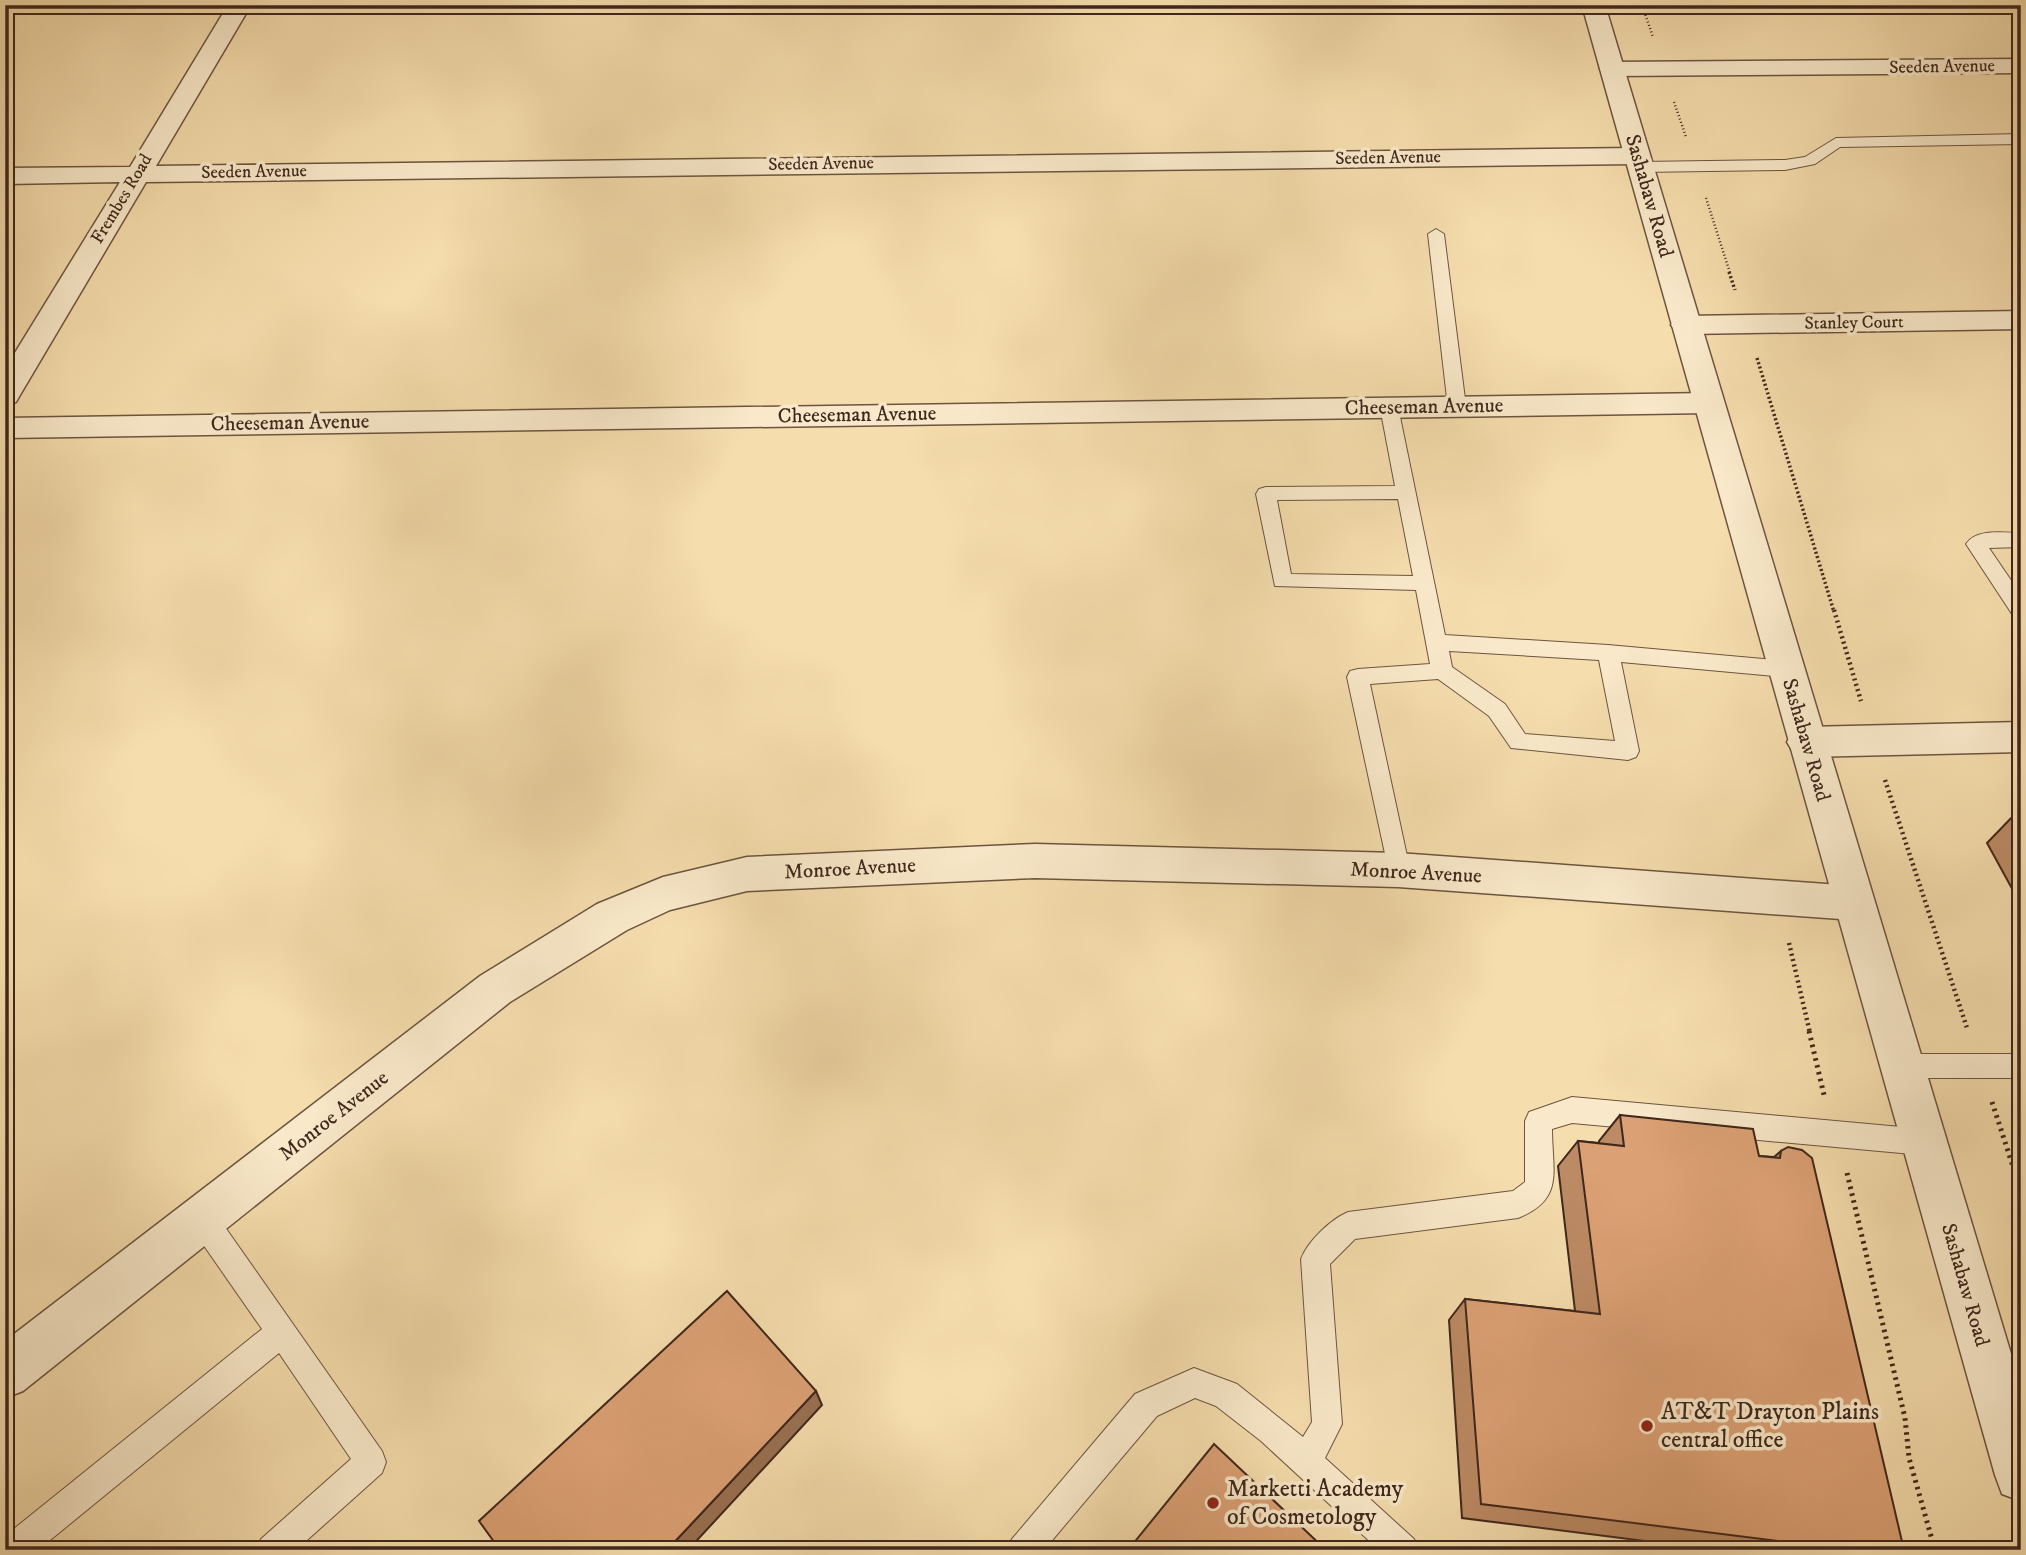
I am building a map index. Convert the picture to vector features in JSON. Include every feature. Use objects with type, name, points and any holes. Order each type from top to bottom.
[{"type":"street","name":"Frembes Road","points":[[5,395],[240,5]]},
{"type":"street","name":"Sashabaw Road","points":[[1593,5],[2021,1475]]},
{"type":"street","name":"Seeden Avenue","points":[[1612,69],[2021,66]]},
{"type":"street","name":"Seeden Avenue","points":[[5,176],[1639,161]]},
{"type":"street","name":"Stanley Court","points":[[1686,325],[2021,320]]},
{"type":"street","name":"Cheeseman Avenue","points":[[5,428],[1709,403]]},
{"type":"street","points":[[1806,742],[2021,737]]},
{"type":"street","name":"Monroe Avenue","points":[[5,1373],[495,989],[612,917],[663,894],[747,874],[1035,861],[1398,870],[1854,903]]},
{"type":"lane","points":[[1639,161],[1695,166],[1785,165],[1810,161],[1836,143],[2021,139]]},
{"type":"lane","points":[[1436,234],[1457,407]]},
{"type":"lane","points":[[1389,407],[1442,671]]},
{"type":"lane","points":[[1406,492],[1266,494],[1282,581],[1425,583]]},
{"type":"lane","points":[[2021,540],[1979,541],[1976,544],[2021,612]]},
{"type":"lane","points":[[1437,642],[1608,653],[1786,669]]},
{"type":"lane","points":[[1398,870],[1358,677],[1442,671],[1497,710],[1519,742],[1628,751],[1608,653]]},
{"type":"lane","points":[[1901,1066],[2018,1066]]},
{"type":"lane","points":[[1306,1462],[1326,1424],[1315,1259],[1348,1226],[1518,1204],[1539,1189],[1538,1121],[1572,1110],[1923,1142]]},
{"type":"lane","points":[[203,1220],[372,1462],[272,1550]]},
{"type":"lane","points":[[13,1550],[282,1332]]},
{"type":"lane","points":[[1023,1550],[1146,1405],[1194,1383],[1226,1395],[1272,1430],[1403,1550]]},
{"type":"path","points":[[1642,5],[1746,324],[1873,740],[2021,1191]]},
{"type":"path","points":[[1777,898],[1835,1134],[1850,1180],[1896,1375],[1905,1418],[1909,1458],[1935,1550]]},
{"type":"building","name":"AT&T Drayton Plains central office","points":[[1620,1115],[1753,1129],[1759,1156],[1780,1158],[1781,1151],[1788,1147],[1802,1150],[1812,1158],[1904,1550],[1851,1550],[1481,1504],[1465,1299],[1600,1314],[1578,1141],[1624,1146]]},
{"type":"building","points":[[727,1291],[816,1391],[667,1550],[500,1550],[479,1521]]},
{"type":"building","name":"Marketti Academy of Cosmetology","points":[[1214,1444],[1326,1550],[1128,1550]]},
{"type":"place","name":"AT&T Drayton Plains central office","points":[[1647,1426]]},
{"type":"place","name":"Marketti Academy of Cosmetology","points":[[1213,1503]]}]
